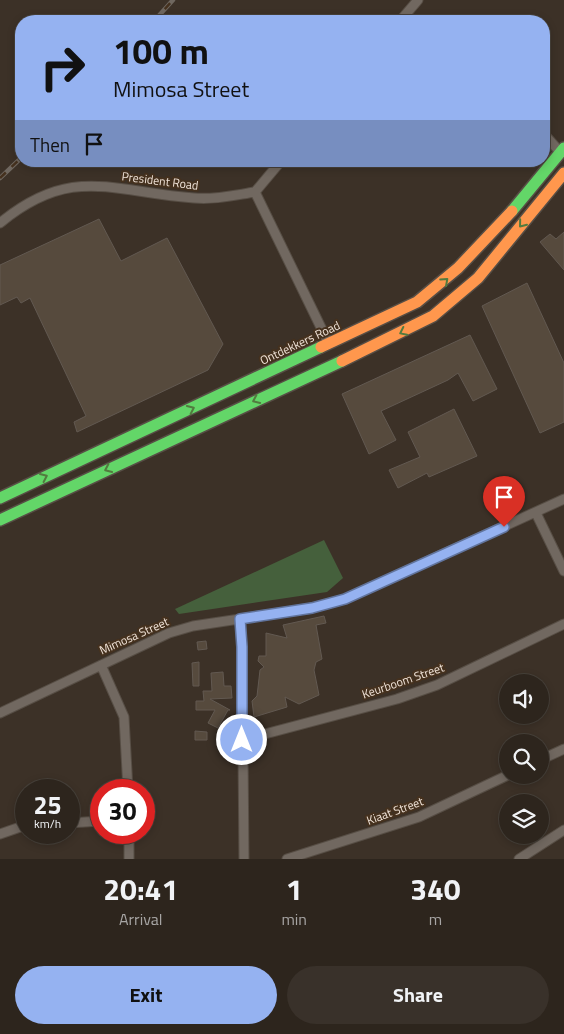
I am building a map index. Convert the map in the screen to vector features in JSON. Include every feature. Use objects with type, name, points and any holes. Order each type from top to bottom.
[{"type":"main road","name":"Ontdekkers Road","points":[[550,164],[563,148]]},
{"type":"main road","name":"Ontdekkers Road","points":[[0,498],[417,302],[439,287],[477,252],[547,167]]},
{"type":"main road","points":[[0,520],[410,329],[433,316],[478,278],[564,173]]},
{"type":"main road","points":[[536,206],[553,192],[564,188]]},
{"type":"street","points":[[405,15],[418,0]]},
{"type":"street","points":[[550,138],[563,148]]},
{"type":"street","points":[[276,167],[255,192],[329,344]]},
{"type":"street","name":"President Road","points":[[0,223],[27,203],[44,194],[62,188],[82,185],[105,186],[194,198],[255,192]]},
{"type":"street","name":"Mimosa Street","points":[[0,713],[180,629],[312,608],[345,599],[564,499]]},
{"type":"street","points":[[536,513],[564,571]]},
{"type":"street","points":[[240,619],[242,647],[244,859]]},
{"type":"street","name":"Keurboom Street","points":[[242,740],[397,699],[429,688],[564,624]]},
{"type":"street","points":[[102,665],[124,717],[127,779]]},
{"type":"street","points":[[549,756],[564,749]]},
{"type":"street","name":"Kiaat Street","points":[[286,859],[419,817],[499,779]]},
{"type":"street","points":[[0,834],[15,829]]},
{"type":"street","points":[[519,859],[564,830]]},
{"type":"street","points":[[129,844],[129,859]]},
{"type":"green space","points":[[324,540],[343,578],[327,592],[179,614],[175,609]]},
{"type":"building","points":[[99,219],[121,261],[167,238],[223,344],[208,370],[77,432],[74,422],[86,416],[30,298],[21,303],[17,297],[0,305],[0,265]]},
{"type":"building","points":[[564,232],[564,270],[540,242],[550,234],[556,239]]},
{"type":"building","points":[[527,283],[564,363],[564,422],[540,433],[482,306]]},
{"type":"building","points":[[470,335],[497,389],[473,401],[458,373],[448,380],[381,411],[396,440],[369,454],[342,394]]},
{"type":"building","points":[[454,409],[477,456],[429,477],[427,473],[398,488],[389,470],[420,457],[408,432]]},
{"type":"building","points":[[324,616],[326,623],[316,625],[322,659],[316,662],[314,670],[319,695],[299,704],[285,697],[287,707],[254,717],[252,701],[257,696],[260,670],[264,667],[258,661],[259,656],[266,656],[266,633],[287,638],[283,625]]},
{"type":"building","points":[[206,641],[207,649],[198,650],[197,642]]},
{"type":"building","points":[[199,662],[199,686],[193,686],[192,663]]},
{"type":"building","points":[[223,672],[224,686],[231,686],[232,698],[210,699],[230,710],[228,710],[218,728],[208,723],[215,710],[196,710],[196,701],[204,701],[203,691],[212,691],[211,673]]},
{"type":"building","points":[[195,731],[207,732],[207,740],[195,740]]},
{"type":"railway","points":[[159,15],[173,0]]},
{"type":"railway","points":[[0,178],[15,164]]},
{"type":"traffic: fast","points":[[550,165],[564,148]]},
{"type":"traffic: fast","points":[[512,211],[548,167]]},
{"type":"traffic: fast","points":[[0,498],[321,347]]},
{"type":"traffic: fast","points":[[0,520],[342,361]]},
{"type":"traffic: slow","points":[[342,361],[433,316],[478,278],[564,173]]},
{"type":"traffic: slow","points":[[321,347],[417,302],[458,268],[512,211]]},
{"type":"route","points":[[242,740],[242,647],[240,619],[312,608],[345,599],[504,527]]}]
